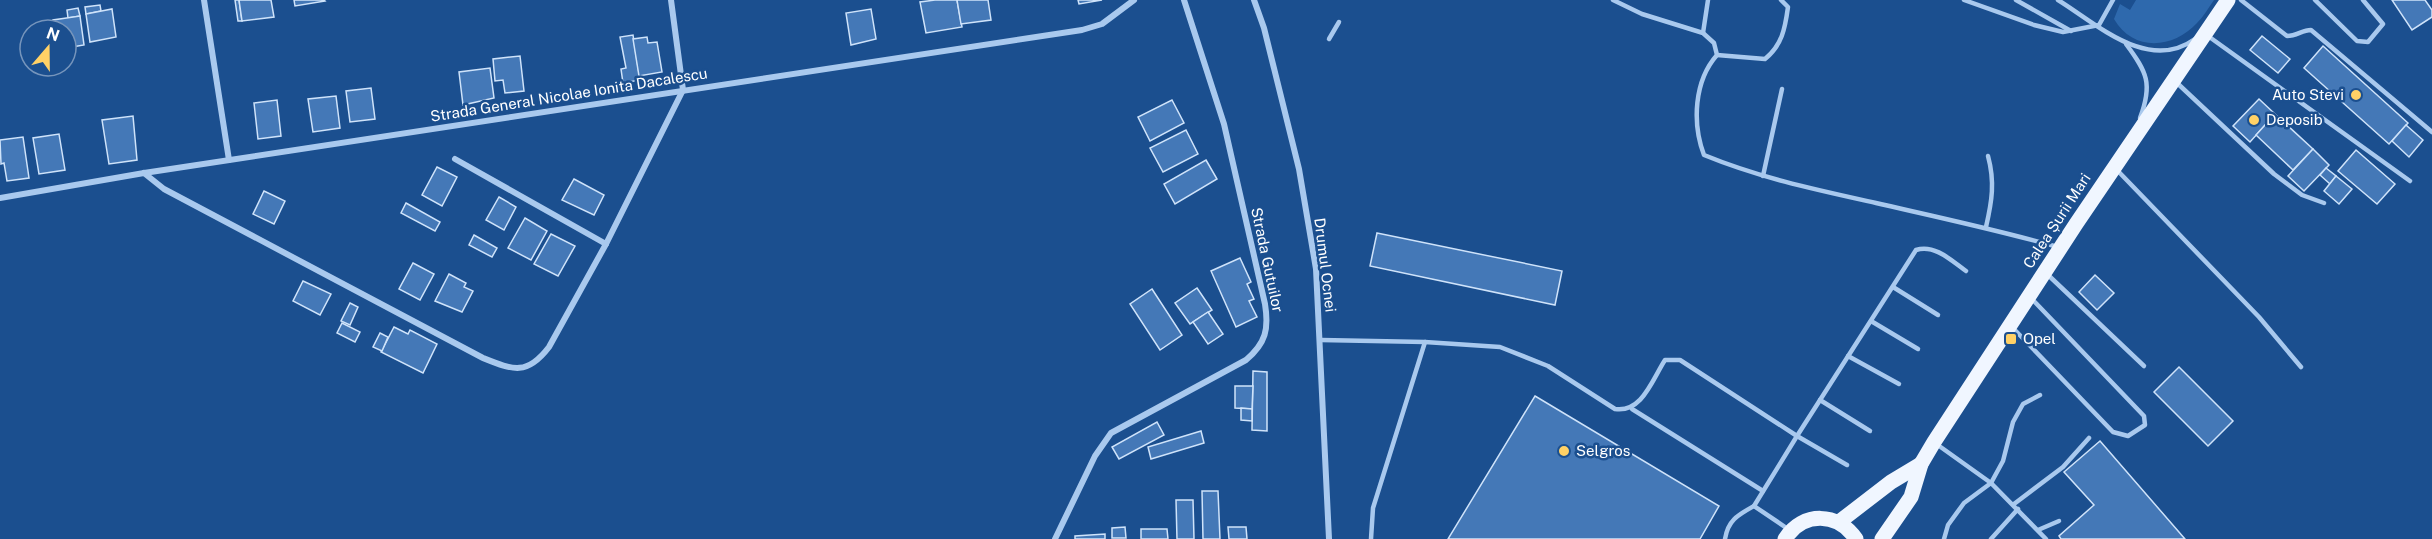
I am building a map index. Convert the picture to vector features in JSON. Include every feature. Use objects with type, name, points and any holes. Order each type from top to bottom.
[{"type":"main road","name":"Calea Șurii Mari","points":[[1882,539],[1911,497],[1921,464],[1934,442],[2114,167],[2228,0]]},
{"type":"main road","name":"Calea Șurii Mari","points":[[1839,522],[1891,482],[1921,464]]},
{"type":"main road","points":[[1788,535],[1801,523],[1814,518],[1827,518],[1839,522],[1856,539]]},
{"type":"street","points":[[204,0],[230,160]]},
{"type":"street","points":[[144,173],[164,189],[483,358],[517,369],[538,361],[549,347],[606,243],[683,90],[671,0]]},
{"type":"street","name":"Strada General Nicolae Ionita Dacalescu","points":[[0,198],[144,173],[1082,30],[1102,24],[1134,0]]},
{"type":"street","name":"Strada Gutuilor","points":[[1055,539],[1095,456],[1112,433],[1246,360],[1262,345],[1267,335],[1268,322],[1265,304],[1224,124],[1184,0]]},
{"type":"street","name":"Drumul Ocnei","points":[[1254,0],[1264,28],[1299,170],[1316,269],[1329,539]]},
{"type":"street","points":[[455,159],[606,243]]},
{"type":"lane","points":[[1612,0],[1642,14],[1703,33],[1714,43],[1718,55]]},
{"type":"lane","points":[[1703,33],[1708,0]]},
{"type":"lane","points":[[1718,55],[1765,59],[1777,50],[1785,28],[1788,7],[1781,0]]},
{"type":"lane","points":[[1964,0],[2034,25],[2071,31],[2099,25],[2113,0]]},
{"type":"lane","points":[[2016,0],[2071,31]]},
{"type":"lane","points":[[2058,0],[2126,44],[2141,49],[2166,50],[2189,44],[2206,32],[2410,182]]},
{"type":"lane","points":[[2241,0],[2287,36],[2296,36],[2305,30],[2311,30],[2432,132]]},
{"type":"lane","points":[[2315,0],[2357,41],[2363,43],[2368,42],[2383,24],[2363,0]]},
{"type":"lane","points":[[1329,39],[1339,22]]},
{"type":"lane","points":[[2126,44],[2144,70],[2148,83],[2148,99],[2131,143]]},
{"type":"lane","points":[[1718,55],[1706,68],[1700,90],[1696,134],[1704,155],[1762,176],[1986,227],[2061,248]]},
{"type":"lane","points":[[2174,80],[2274,174],[2302,195],[2324,202]]},
{"type":"lane","points":[[1762,176],[1782,88]]},
{"type":"lane","points":[[1986,227],[1993,197],[1994,177],[1988,156]]},
{"type":"lane","points":[[2114,167],[2259,317],[2301,367]]},
{"type":"lane","points":[[1725,539],[1728,526],[1736,516],[1754,506],[1916,250],[1922,248],[1936,251],[1966,271]]},
{"type":"lane","points":[[2045,272],[2144,366]]},
{"type":"lane","points":[[1893,287],[1938,315]]},
{"type":"lane","points":[[2011,325],[2113,432],[2128,436],[2145,425],[2144,416],[2029,296]]},
{"type":"lane","points":[[1871,321],[1918,349]]},
{"type":"lane","points":[[1321,340],[1425,342],[1500,347],[1548,366],[1615,409],[1632,409],[1763,491]]},
{"type":"lane","points":[[1371,539],[1373,507],[1425,342]]},
{"type":"lane","points":[[1848,356],[1899,384]]},
{"type":"lane","points":[[1632,409],[1640,402],[1665,360],[1680,360],[1797,436],[1847,465]]},
{"type":"lane","points":[[1944,539],[1948,525],[1964,503],[1991,483],[2002,461],[2013,422],[2023,404],[2040,395]]},
{"type":"lane","points":[[1820,400],[1870,431]]},
{"type":"lane","points":[[1991,539],[2016,506],[2063,467],[2089,438]]},
{"type":"lane","points":[[1934,442],[1991,483],[2046,539]]},
{"type":"lane","points":[[1754,506],[1788,535]]},
{"type":"lane","points":[[2038,530],[2059,521]]},
{"type":"shaded area","points":[[2136,0],[2214,0],[2200,20],[2187,32],[2165,42],[2154,43],[2142,42],[2132,37],[2122,30],[2114,19],[2120,4],[2130,10]]},
{"type":"building","points":[[235,0],[239,0],[242,21],[238,21]]},
{"type":"building","points":[[239,0],[271,0],[274,17],[242,21]]},
{"type":"building","points":[[294,0],[324,0],[325,1],[295,6]]},
{"type":"building","points":[[957,0],[962,27],[926,33],[920,2]]},
{"type":"building","points":[[957,0],[988,0],[991,20],[961,24]]},
{"type":"building","points":[[1078,0],[1102,0],[1079,4]]},
{"type":"building","points":[[2392,0],[2425,0],[2432,10],[2432,17],[2412,30]]},
{"type":"building","points":[[100,5],[101,11],[86,14],[85,7]]},
{"type":"building","points":[[78,8],[80,16],[68,18],[67,10]]},
{"type":"building","points":[[112,9],[116,37],[90,42],[86,14]]},
{"type":"building","points":[[871,9],[876,39],[851,45],[846,13]]},
{"type":"building","points":[[80,16],[84,45],[78,46],[78,18],[66,18]]},
{"type":"building","points":[[633,35],[640,80],[623,83],[621,69],[626,68],[620,37]]},
{"type":"building","points":[[2262,36],[2290,59],[2278,73],[2250,50]]},
{"type":"building","points":[[647,37],[648,43],[657,42],[662,72],[639,76],[633,39]]},
{"type":"building","name":"Auto Stevi","points":[[2323,46],[2408,123],[2389,144],[2304,68]]},
{"type":"building","points":[[520,56],[524,91],[505,93],[503,80],[495,81],[493,59]]},
{"type":"building","points":[[490,68],[494,98],[463,105],[459,72]]},
{"type":"building","points":[[371,88],[375,119],[350,122],[346,91]]},
{"type":"building","points":[[336,96],[340,128],[313,132],[308,99]]},
{"type":"building","name":"Deposib","points":[[2259,99],[2275,114],[2250,142],[2233,126]]},
{"type":"building","points":[[277,100],[281,136],[258,139],[254,103]]},
{"type":"building","points":[[1172,100],[1184,123],[1150,141],[1138,117]]},
{"type":"building","points":[[2275,114],[2313,149],[2293,170],[2256,135]]},
{"type":"building","points":[[133,116],[137,160],[109,164],[102,120]]},
{"type":"building","points":[[2406,125],[2423,140],[2409,157],[2392,141]]},
{"type":"building","points":[[1186,130],[1198,154],[1163,172],[1150,148]]},
{"type":"building","points":[[59,134],[65,170],[39,174],[33,138]]},
{"type":"building","points":[[23,137],[29,178],[7,181],[4,163],[1,164],[0,140]]},
{"type":"building","points":[[2313,149],[2329,165],[2304,191],[2288,176]]},
{"type":"building","points":[[2356,150],[2395,184],[2377,204],[2338,171]]},
{"type":"building","points":[[1206,160],[1217,179],[1175,204],[1164,184]]},
{"type":"building","points":[[437,167],[457,177],[442,206],[422,195]]},
{"type":"building","points":[[2326,168],[2336,176],[2330,184],[2320,175]]},
{"type":"building","points":[[2336,176],[2352,189],[2339,204],[2324,191]]},
{"type":"building","points":[[574,179],[604,195],[594,215],[562,200]]},
{"type":"building","points":[[264,191],[285,201],[274,224],[253,214]]},
{"type":"building","points":[[499,197],[516,207],[504,230],[486,220]]},
{"type":"building","points":[[406,203],[440,222],[435,231],[401,213]]},
{"type":"building","points":[[525,218],[547,231],[531,260],[508,248]]},
{"type":"building","points":[[1377,233],[1562,271],[1555,305],[1370,266]]},
{"type":"building","points":[[551,234],[575,246],[558,276],[534,264]]},
{"type":"building","points":[[474,235],[497,248],[492,257],[469,245]]},
{"type":"building","points":[[1240,258],[1251,282],[1247,284],[1254,299],[1249,301],[1257,317],[1236,327],[1211,271]]},
{"type":"building","points":[[413,263],[434,274],[420,300],[399,289]]},
{"type":"building","points":[[449,274],[466,283],[464,287],[473,291],[462,312],[435,301]]},
{"type":"building","points":[[2095,275],[2114,293],[2097,310],[2079,292]]},
{"type":"building","points":[[303,281],[331,294],[320,315],[293,301]]},
{"type":"building","points":[[1197,288],[1212,310],[1190,324],[1175,303]]},
{"type":"building","points":[[1152,289],[1182,335],[1160,350],[1130,304]]},
{"type":"building","points":[[350,303],[358,307],[350,325],[341,321]]},
{"type":"building","points":[[1208,312],[1223,334],[1208,344],[1193,322]]},
{"type":"building","points":[[342,323],[360,332],[355,342],[337,333]]},
{"type":"building","points":[[394,327],[408,334],[410,330],[437,344],[423,373],[381,352]]},
{"type":"building","points":[[380,333],[388,337],[382,351],[373,347]]},
{"type":"building","points":[[2179,367],[2233,421],[2208,446],[2154,392]]},
{"type":"building","points":[[1253,371],[1267,372],[1267,431],[1252,430]]},
{"type":"building","points":[[1235,386],[1253,386],[1252,409],[1235,408]]},
{"type":"building","name":"Selgros","points":[[1535,396],[1719,506],[1700,539],[1448,539]]},
{"type":"building","points":[[1241,408],[1252,409],[1252,421],[1241,420]]},
{"type":"building","points":[[1157,422],[1164,435],[1119,459],[1112,447]]},
{"type":"building","points":[[1201,431],[1204,443],[1151,459],[1148,447]]},
{"type":"building","points":[[2100,441],[2185,539],[2061,539],[2059,536],[2094,505],[2064,472]]},
{"type":"building","points":[[1202,491],[1218,491],[1220,539],[1203,539]]},
{"type":"building","points":[[1176,500],[1193,500],[1194,539],[1177,539]]},
{"type":"building","points":[[1125,527],[1126,538],[1112,538],[1112,528]]},
{"type":"building","points":[[1228,527],[1246,527],[1247,539],[1229,539]]},
{"type":"building","points":[[1141,529],[1167,529],[1168,539],[1141,539]]},
{"type":"building","points":[[1105,534],[1105,539],[1075,539],[1075,536]]},
{"type":"place","name":"Auto Stevi","points":[[2356,95]]},
{"type":"place","name":"Deposib","points":[[2254,120]]},
{"type":"place","name":"Opel","points":[[2011,339]]},
{"type":"place","name":"Selgros","points":[[1564,451]]}]
